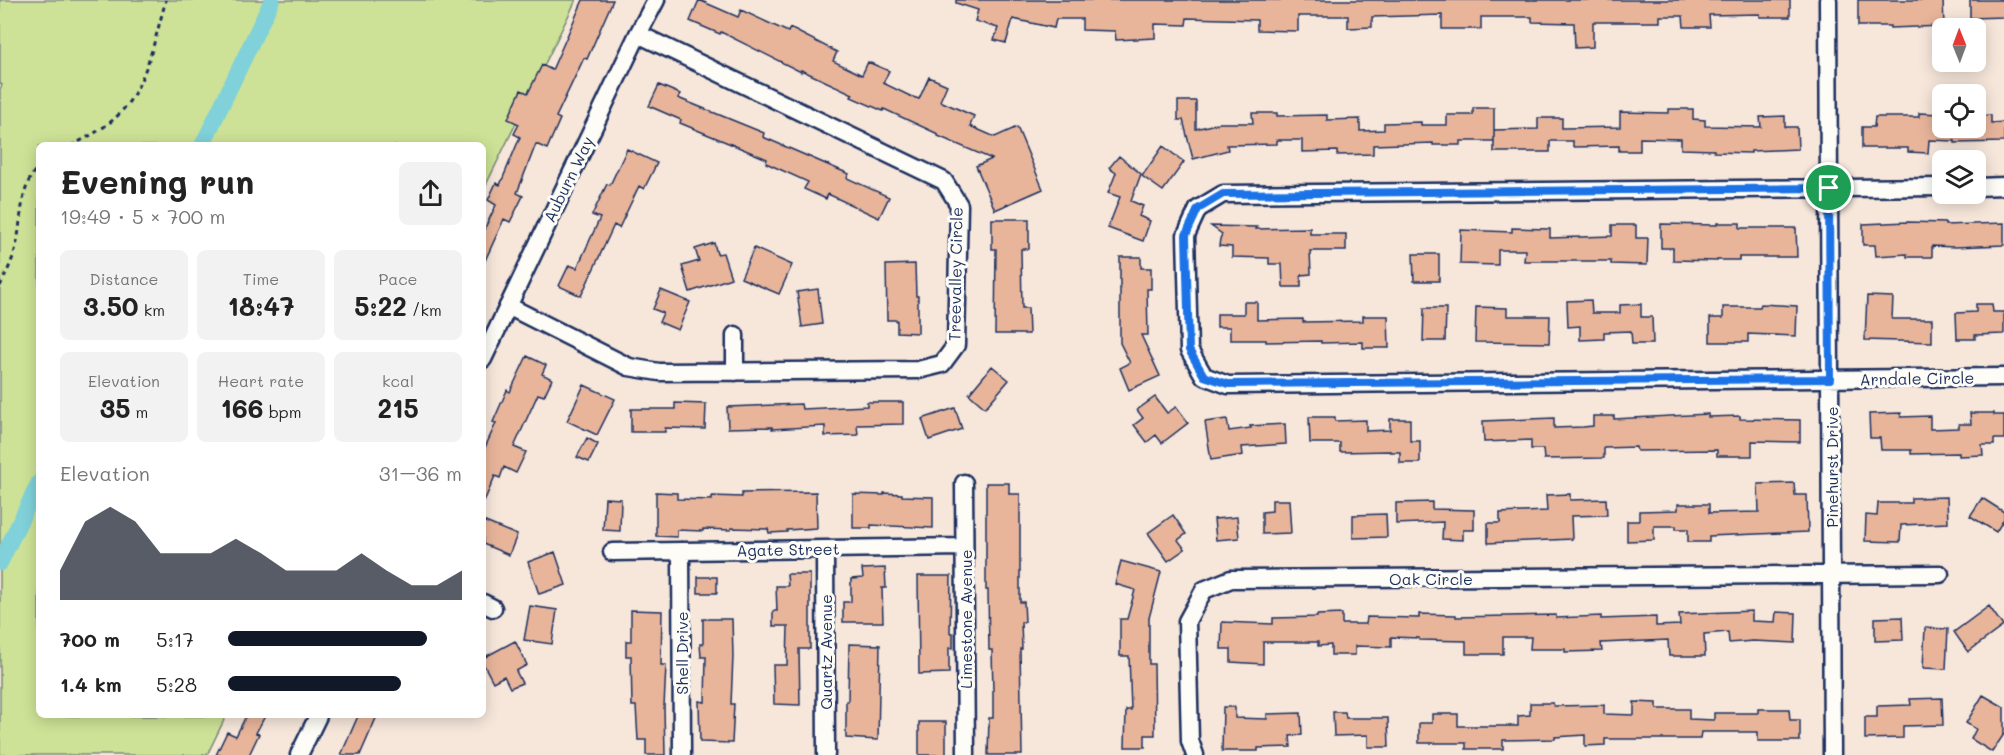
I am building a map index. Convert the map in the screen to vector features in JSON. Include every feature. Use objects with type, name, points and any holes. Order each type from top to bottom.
[{"type":"street","name":"Auburn Way","points":[[486,354],[656,0]]},
{"type":"street","name":"Pinehurst Drive","points":[[1828,0],[1832,755]]},
{"type":"street","name":"Treevalley Circle","points":[[508,306],[629,367],[659,372],[918,370],[942,364],[956,345],[959,205],[944,181],[638,34]]},
{"type":"street","points":[[1986,187],[2004,186]]},
{"type":"street","points":[[1829,188],[1932,187]]},
{"type":"street","name":"Arndale Circle","points":[[1829,188],[1223,194],[1198,209],[1186,235],[1189,350],[1204,376],[1228,384],[2004,377]]},
{"type":"street","points":[[735,335],[735,372]]},
{"type":"street","name":"Limestone Avenue","points":[[964,483],[966,755]]},
{"type":"street","name":"Agate Street","points":[[612,552],[964,547]]},
{"type":"street","name":"Quartz Avenue","points":[[825,549],[826,755]]},
{"type":"street","name":"Shell Drive","points":[[681,551],[682,755]]},
{"type":"street","name":"Oak Circle","points":[[1195,755],[1190,741],[1187,621],[1204,590],[1231,579],[1940,574]]},
{"type":"street","points":[[299,755],[317,718]]},
{"type":"path","points":[[79,142],[96,133],[120,114],[134,97],[166,0]]},
{"type":"path","points":[[0,286],[17,244],[26,188],[36,168]]},
{"type":"green space","points":[[0,0],[576,0],[486,185],[486,142],[36,142],[36,718],[225,718],[207,755],[0,755],[0,89],[2,85],[0,83]]},
{"type":"building","points":[[583,0],[613,0],[587,59],[584,58],[556,117],[560,119],[547,149],[536,144],[517,193],[523,196],[510,222],[504,219],[486,258],[486,226],[496,205],[488,200],[496,183],[500,185],[520,137],[514,134],[519,124],[508,119],[521,90],[528,93],[542,65],[552,70]]},
{"type":"building","points":[[699,0],[738,17],[741,10],[788,32],[790,28],[837,52],[833,61],[862,75],[868,62],[889,71],[883,83],[910,96],[919,99],[929,77],[947,85],[940,101],[974,116],[970,126],[995,137],[1017,127],[1043,189],[995,210],[976,166],[992,159],[938,136],[884,109],[883,111],[851,97],[853,94],[801,70],[801,72],[721,32],[720,34],[690,21]]},
{"type":"building","points":[[956,0],[1790,0],[1790,17],[1760,17],[1760,14],[1709,15],[1710,27],[1684,27],[1683,16],[1660,16],[1660,22],[1593,22],[1593,47],[1575,48],[1574,23],[1532,22],[1532,17],[1481,17],[1481,29],[1442,29],[1442,15],[1372,17],[1372,27],[1348,28],[1348,16],[1298,16],[1298,31],[1257,30],[1257,20],[1187,18],[1186,25],[1155,24],[1155,38],[1116,40],[1115,31],[1082,30],[1082,19],[1056,19],[1054,28],[1013,19],[1006,43],[994,40],[998,28],[975,21],[978,10],[956,3]]},
{"type":"building","points":[[1858,0],[1943,0],[1944,18],[1932,18],[1932,26],[1890,28],[1890,26],[1858,26]]},
{"type":"building","points":[[1970,0],[2004,0],[2004,17],[1970,18]]},
{"type":"building","points":[[659,85],[680,94],[678,98],[764,133],[763,137],[849,174],[847,178],[889,197],[879,218],[828,194],[826,199],[804,189],[808,182],[766,163],[767,159],[680,123],[681,120],[649,106]]},
{"type":"building","points":[[1178,101],[1196,101],[1196,129],[1219,123],[1253,123],[1252,113],[1277,113],[1277,116],[1327,115],[1327,120],[1360,119],[1360,131],[1384,130],[1384,123],[1421,122],[1421,125],[1447,125],[1447,115],[1473,115],[1473,108],[1494,108],[1494,141],[1461,141],[1461,145],[1433,145],[1433,143],[1373,145],[1373,154],[1337,155],[1337,151],[1302,152],[1302,140],[1277,140],[1277,144],[1227,145],[1228,150],[1193,159],[1183,120],[1178,120]]},
{"type":"building","points":[[1669,109],[1693,109],[1693,119],[1705,120],[1705,126],[1761,127],[1760,117],[1785,116],[1785,127],[1797,127],[1798,149],[1751,151],[1751,153],[1714,152],[1714,150],[1681,149],[1681,139],[1640,138],[1640,151],[1619,151],[1619,146],[1573,147],[1573,141],[1550,141],[1550,152],[1494,152],[1494,130],[1538,129],[1538,118],[1562,118],[1562,128],[1620,127],[1620,112],[1669,113]]},
{"type":"building","points":[[1919,113],[1932,114],[1932,138],[1986,138],[1986,115],[1991,115],[1991,123],[2004,122],[2004,142],[1955,143],[1955,141],[1929,140],[1928,153],[1908,152],[1908,148],[1862,148],[1862,127],[1874,127],[1875,117],[1919,117]]},
{"type":"building","points":[[1163,146],[1184,162],[1163,191],[1142,176]]},
{"type":"building","points":[[627,149],[657,163],[644,189],[639,186],[619,228],[614,225],[581,296],[559,286],[569,265],[577,268],[600,218],[592,215],[607,184],[610,185]]},
{"type":"building","points":[[1119,156],[1141,174],[1131,201],[1143,206],[1139,216],[1150,221],[1143,241],[1108,228],[1120,197],[1108,193],[1116,173],[1109,168]]},
{"type":"building","points":[[992,219],[1029,219],[1029,249],[1021,249],[1022,308],[1028,308],[1029,334],[995,334],[996,249],[992,249]]},
{"type":"building","points":[[1717,223],[1740,223],[1740,228],[1796,228],[1797,257],[1739,257],[1739,260],[1717,261],[1673,260],[1673,248],[1661,248],[1661,224],[1717,225]]},
{"type":"building","points":[[1945,223],[1945,225],[2004,223],[2004,245],[1932,246],[1932,257],[1907,257],[1907,254],[1876,256],[1875,245],[1863,245],[1863,224]]},
{"type":"building","points":[[1612,225],[1636,225],[1636,238],[1648,238],[1647,265],[1611,264],[1611,261],[1524,261],[1525,250],[1498,250],[1498,265],[1460,264],[1461,230],[1512,232],[1512,228],[1550,229],[1550,238],[1612,236]]},
{"type":"building","points":[[1211,226],[1257,227],[1256,229],[1310,228],[1310,234],[1346,234],[1346,251],[1310,251],[1311,274],[1301,275],[1301,287],[1283,287],[1282,264],[1269,264],[1269,258],[1232,257],[1232,247],[1219,246],[1222,234]]},
{"type":"building","points":[[714,243],[717,254],[723,253],[731,278],[690,292],[682,266],[699,261],[695,249]]},
{"type":"building","points":[[754,248],[792,265],[779,294],[741,278]]},
{"type":"building","points":[[1413,254],[1439,254],[1439,281],[1414,281]]},
{"type":"building","points":[[1120,257],[1141,257],[1141,268],[1151,268],[1151,289],[1147,289],[1148,335],[1141,335],[1160,376],[1129,390],[1120,368],[1130,363],[1120,343]]},
{"type":"building","points":[[915,264],[918,333],[897,332],[897,320],[887,320],[886,265]]},
{"type":"building","points":[[818,289],[822,324],[802,327],[797,292]]},
{"type":"building","points":[[661,290],[690,302],[678,330],[659,322],[663,313],[653,309]]},
{"type":"building","points":[[1867,296],[1893,297],[1892,319],[1932,319],[1932,342],[1865,340]]},
{"type":"building","points":[[1591,300],[1592,313],[1620,313],[1620,305],[1641,304],[1641,317],[1652,317],[1653,344],[1632,344],[1631,331],[1604,332],[1604,339],[1580,340],[1580,326],[1568,327],[1567,301]]},
{"type":"building","points":[[1244,302],[1257,302],[1257,320],[1363,321],[1363,316],[1388,316],[1389,348],[1363,348],[1363,342],[1230,340],[1230,327],[1217,327],[1217,314],[1244,314]]},
{"type":"building","points":[[1761,304],[1797,306],[1796,336],[1748,334],[1748,342],[1710,342],[1710,318],[1723,318],[1723,307],[1760,307]]},
{"type":"building","points":[[1976,304],[1992,304],[1993,312],[2004,312],[2004,334],[1975,335],[1975,339],[1957,339],[1956,313],[1976,312]]},
{"type":"building","points":[[1476,307],[1507,308],[1507,316],[1550,316],[1549,343],[1475,342]]},
{"type":"building","points":[[1424,308],[1446,308],[1445,341],[1423,341]]},
{"type":"building","points":[[527,356],[546,365],[542,374],[552,379],[544,396],[538,394],[514,447],[526,452],[516,473],[504,467],[500,478],[495,476],[486,497],[486,445],[507,390],[510,392]]},
{"type":"building","points":[[992,366],[1009,380],[985,408],[969,394]]},
{"type":"building","points":[[584,385],[615,399],[597,435],[567,421]]},
{"type":"building","points":[[1155,397],[1167,413],[1176,407],[1188,423],[1162,443],[1156,435],[1147,442],[1134,425],[1143,418],[1137,410]]},
{"type":"building","points":[[867,402],[903,402],[903,424],[857,425],[858,435],[825,436],[825,426],[772,429],[772,427],[728,428],[727,407],[801,404],[802,409],[867,406]]},
{"type":"building","points":[[675,403],[706,404],[705,429],[665,428],[665,432],[631,432],[631,409],[675,409]]},
{"type":"building","points":[[955,408],[962,429],[929,440],[922,419]]},
{"type":"building","points":[[1901,413],[1901,417],[1930,416],[1930,429],[1959,428],[1959,424],[1971,424],[1970,413],[2004,415],[2004,439],[1994,439],[1994,445],[1982,445],[1983,455],[1911,454],[1911,450],[1881,450],[1880,438],[1870,438],[1869,414]]},
{"type":"building","points":[[1708,414],[1708,417],[1740,416],[1740,419],[1800,420],[1800,442],[1752,441],[1752,456],[1717,456],[1717,450],[1637,451],[1636,447],[1604,448],[1604,458],[1544,459],[1543,449],[1531,449],[1531,440],[1484,442],[1483,421],[1554,418],[1554,428],[1593,426],[1593,416],[1614,416],[1614,419]]},
{"type":"building","points":[[1309,417],[1335,417],[1335,421],[1366,420],[1366,431],[1390,430],[1390,419],[1410,419],[1410,441],[1420,441],[1420,463],[1400,463],[1400,452],[1340,452],[1340,443],[1310,443]]},
{"type":"building","points":[[1227,419],[1229,431],[1251,428],[1250,426],[1285,424],[1286,444],[1242,447],[1243,455],[1211,460],[1205,422]]},
{"type":"building","points":[[587,438],[598,444],[589,462],[577,457]]},
{"type":"building","points":[[986,483],[1009,483],[1009,494],[1020,494],[1020,602],[1024,602],[1025,622],[1021,622],[1022,649],[1020,649],[1022,755],[988,755],[989,718],[993,718],[993,691],[992,650],[989,650],[988,590],[986,590]]},
{"type":"building","points":[[1794,483],[1795,495],[1807,495],[1808,532],[1709,536],[1709,542],[1688,542],[1688,529],[1676,529],[1676,526],[1654,526],[1654,540],[1627,541],[1627,521],[1639,521],[1639,511],[1678,510],[1678,504],[1709,504],[1709,513],[1759,512],[1758,484]]},
{"type":"building","points":[[656,492],[677,493],[677,499],[712,500],[712,496],[742,497],[742,493],[816,492],[817,528],[769,533],[768,529],[677,530],[677,537],[656,536]]},
{"type":"building","points":[[884,493],[933,497],[933,528],[871,525],[871,528],[853,528],[853,494],[884,495]]},
{"type":"building","points":[[1570,494],[1570,500],[1606,499],[1607,515],[1571,516],[1572,539],[1488,543],[1488,523],[1500,523],[1500,513],[1547,511],[1546,495]]},
{"type":"building","points":[[1947,497],[1948,523],[1901,525],[1900,542],[1865,541],[1866,515],[1877,516],[1878,503],[1911,503],[1911,498]]},
{"type":"building","points":[[605,498],[621,499],[620,531],[603,530]]},
{"type":"building","points":[[1982,498],[2004,512],[2004,519],[1996,532],[1970,516]]},
{"type":"building","points":[[1272,500],[1289,500],[1291,533],[1262,534],[1262,512],[1272,511]]},
{"type":"building","points":[[1432,502],[1432,509],[1474,510],[1474,530],[1463,530],[1463,540],[1442,539],[1443,522],[1396,524],[1396,503]]},
{"type":"building","points":[[1386,514],[1387,537],[1353,538],[1353,515]]},
{"type":"building","points":[[1173,515],[1186,534],[1178,540],[1185,549],[1168,561],[1148,533]]},
{"type":"building","points":[[1237,517],[1239,538],[1216,540],[1214,519]]},
{"type":"building","points":[[486,522],[517,535],[509,555],[486,545]]},
{"type":"building","points":[[555,552],[566,585],[539,594],[528,562]]},
{"type":"building","points":[[1121,561],[1161,572],[1149,618],[1149,664],[1154,664],[1155,735],[1145,735],[1145,747],[1125,747],[1126,710],[1131,710],[1129,656],[1120,656],[1120,619],[1127,619],[1135,590],[1115,584]]},
{"type":"building","points":[[885,568],[886,588],[882,588],[883,622],[843,622],[843,602],[851,602],[851,579],[863,578],[862,569]]},
{"type":"building","points":[[787,574],[810,574],[810,649],[799,649],[800,705],[774,704],[773,665],[787,665],[788,626],[773,626],[773,611],[777,611],[776,586],[788,586]]},
{"type":"building","points":[[918,576],[951,576],[950,633],[953,633],[953,648],[949,648],[949,673],[919,674]]},
{"type":"building","points":[[698,577],[717,577],[717,593],[698,593]]},
{"type":"building","points":[[530,606],[557,610],[552,644],[524,640]]},
{"type":"building","points":[[1989,606],[2003,626],[1968,652],[1954,632]]},
{"type":"building","points":[[631,610],[662,611],[661,665],[666,665],[665,755],[646,755],[646,740],[638,740],[636,706],[632,706],[631,656],[626,656],[626,641],[631,641]]},
{"type":"building","points":[[1752,611],[1752,621],[1775,622],[1776,612],[1796,613],[1795,643],[1753,641],[1729,643],[1728,632],[1704,634],[1705,656],[1669,656],[1668,640],[1601,643],[1602,651],[1565,652],[1565,649],[1530,649],[1531,637],[1503,637],[1503,654],[1466,654],[1466,641],[1391,637],[1391,647],[1355,646],[1355,655],[1331,655],[1331,645],[1318,646],[1318,642],[1263,642],[1263,664],[1231,662],[1231,649],[1221,649],[1222,622],[1273,624],[1273,618],[1342,614],[1342,624],[1366,624],[1367,617],[1419,618],[1419,614],[1456,615],[1456,617],[1601,616],[1601,619],[1656,617],[1656,626],[1680,625],[1679,614]]},
{"type":"building","points":[[1902,617],[1903,640],[1875,641],[1875,618]]},
{"type":"building","points":[[703,619],[732,619],[731,704],[734,704],[732,743],[700,742],[699,701],[705,702],[706,657],[701,657],[700,644],[703,644]]},
{"type":"building","points":[[1925,628],[1948,629],[1946,669],[1923,668]]},
{"type":"building","points":[[515,641],[527,665],[516,671],[522,683],[510,688],[504,676],[493,682],[486,669],[486,656]]},
{"type":"building","points":[[849,644],[880,645],[878,740],[846,738]]},
{"type":"building","points":[[1983,695],[2004,707],[2004,734],[1992,752],[1971,739],[1976,729],[1966,723]]},
{"type":"building","points":[[1942,698],[1943,725],[1903,726],[1903,738],[1865,739],[1865,717],[1877,717],[1877,706],[1911,705],[1910,699]]},
{"type":"building","points":[[1634,702],[1657,703],[1657,709],[1689,709],[1689,719],[1714,720],[1714,713],[1758,713],[1758,709],[1789,709],[1790,720],[1800,720],[1800,741],[1758,741],[1758,732],[1701,732],[1700,739],[1605,739],[1605,745],[1585,746],[1585,735],[1555,737],[1555,739],[1503,740],[1503,749],[1466,749],[1466,743],[1419,743],[1419,723],[1432,723],[1432,714],[1458,714],[1458,726],[1518,726],[1518,716],[1530,715],[1530,703],[1553,703],[1554,706],[1604,705],[1604,714],[1634,715]]},
{"type":"building","points":[[1223,707],[1235,707],[1235,718],[1267,719],[1267,714],[1301,713],[1302,735],[1290,736],[1291,747],[1258,748],[1258,751],[1222,751]]},
{"type":"building","points":[[1333,712],[1345,712],[1346,718],[1388,718],[1389,747],[1368,747],[1368,735],[1334,736]]},
{"type":"building","points":[[245,718],[264,718],[249,755],[216,755],[227,732],[236,736]]},
{"type":"building","points":[[357,718],[376,718],[360,755],[341,755]]},
{"type":"building","points":[[919,722],[946,722],[946,755],[919,755]]},
{"type":"waterway","points":[[204,142],[272,0]]},
{"type":"waterway","points":[[0,563],[36,488]]},
{"type":"route","points":[[1829,188],[1830,379],[1228,384],[1204,376],[1189,350],[1186,235],[1198,209],[1223,194],[1829,188]]}]
